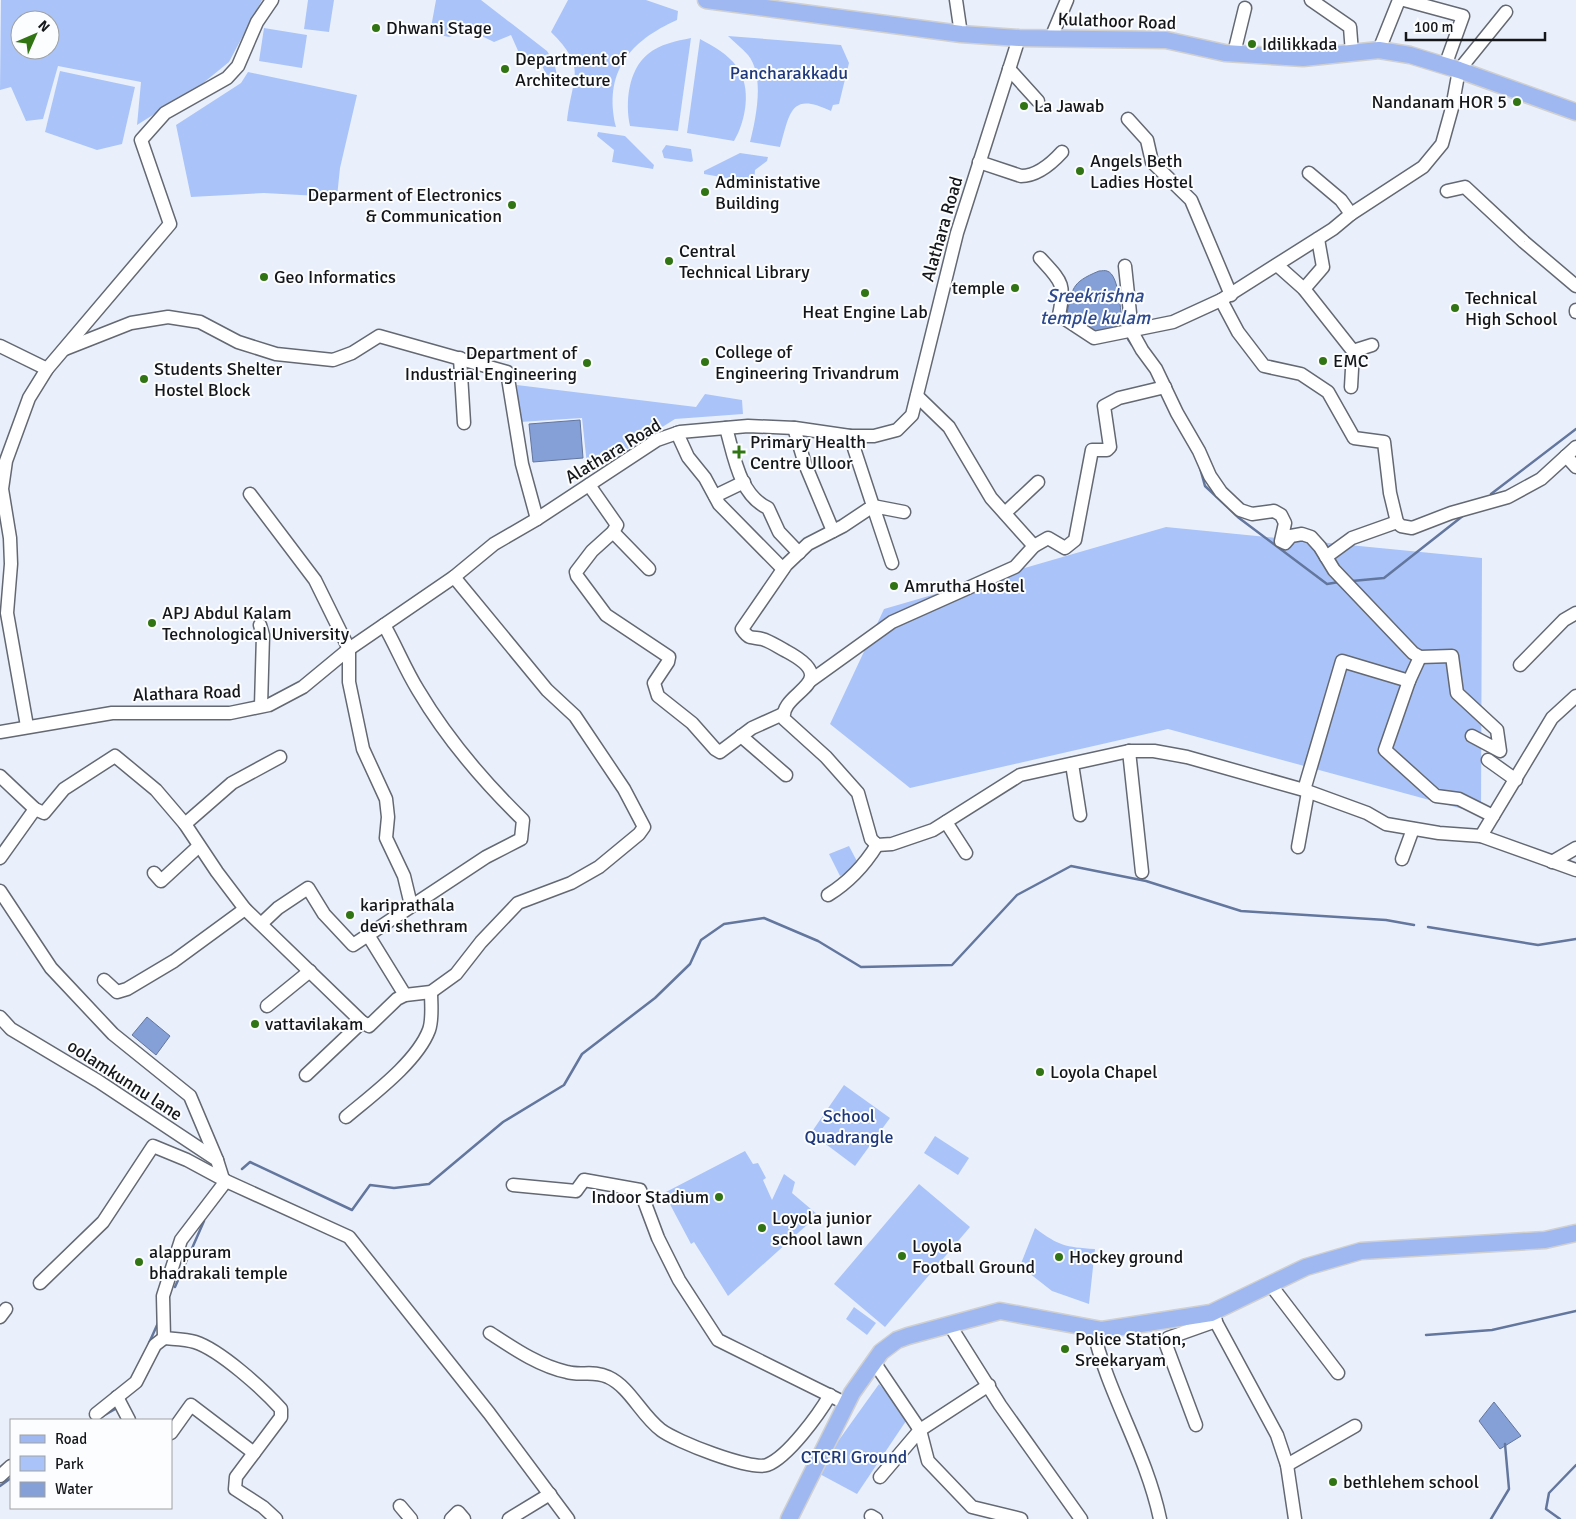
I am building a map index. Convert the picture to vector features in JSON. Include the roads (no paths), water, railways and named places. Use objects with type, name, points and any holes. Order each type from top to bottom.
[{"type":"main road","name":"Kulathoor Road","points":[[715,1],[961,34],[1019,38],[1166,40],[1234,53],[1303,58],[1379,50],[1410,55],[1452,68],[1576,112]]},
{"type":"main road","points":[[789,1519],[847,1404],[881,1352],[897,1340],[1000,1311],[1102,1330],[1214,1317],[1270,1284],[1306,1267],[1361,1251],[1545,1240],[1576,1233]]},
{"type":"street","points":[[27,726],[7,613],[11,564],[10,538],[2,508],[2,489],[6,461],[29,398],[47,369],[170,224],[141,140],[165,113],[220,82],[238,66],[257,22],[272,0]]},
{"type":"street","points":[[956,0],[961,34]]},
{"type":"street","points":[[1051,38],[1067,0]]},
{"type":"street","points":[[1312,0],[1350,27],[1352,53]]},
{"type":"street","points":[[1379,50],[1398,0]]},
{"type":"street","points":[[1040,258],[1060,280],[1063,298],[1059,315],[1094,338],[1132,332],[1173,322],[1226,297],[1423,167],[1442,144],[1452,108],[1452,68],[1463,16],[1404,0]]},
{"type":"street","points":[[1234,53],[1245,8]]},
{"type":"street","points":[[1452,68],[1506,12]]},
{"type":"street","name":"Alathara Road","points":[[0,732],[112,713],[230,713],[277,701],[303,687],[349,649],[454,577],[494,544],[537,519],[658,440],[677,433],[726,428],[794,428],[850,436],[874,436],[900,429],[912,415],[932,328],[979,162],[1019,38]]},
{"type":"street","points":[[1009,70],[1038,101]]},
{"type":"street","points":[[1128,119],[1147,140],[1152,162],[1191,200],[1238,332],[1264,366],[1301,374],[1328,392],[1354,438],[1384,442],[1390,493],[1397,522],[1401,526],[1412,528],[1451,513],[1508,497],[1541,479],[1576,447]]},
{"type":"street","points":[[979,162],[1021,176],[1029,176],[1040,171],[1062,152]]},
{"type":"street","points":[[1309,173],[1341,200],[1352,214]]},
{"type":"street","points":[[1447,191],[1465,187],[1524,242],[1576,286]]},
{"type":"street","points":[[1304,289],[1323,267],[1318,238]]},
{"type":"street","points":[[1276,265],[1304,289],[1353,351],[1351,387]]},
{"type":"street","points":[[1125,266],[1132,332],[1165,387],[1177,413],[1221,492],[1240,510],[1252,514],[1274,511],[1282,515],[1285,523],[1281,541],[1285,543],[1291,536],[1302,534],[1311,537],[1340,577],[1388,628],[1420,657],[1452,656],[1457,693],[1497,730],[1500,751],[1472,736]]},
{"type":"street","points":[[63,350],[131,323],[168,317],[200,322],[238,342],[276,354],[333,360],[352,353],[379,336],[507,372],[522,464],[537,519]]},
{"type":"street","points":[[1353,351],[1372,345]]},
{"type":"street","points":[[0,346],[47,369]]},
{"type":"street","points":[[460,358],[464,423]]},
{"type":"street","points":[[589,485],[614,518],[617,525],[613,532],[592,551],[576,572],[578,580],[606,615],[669,657],[668,662],[654,683],[658,696],[692,723],[715,749],[720,752],[752,728],[784,714],[790,703],[810,681],[892,622],[1015,567],[1034,546],[1048,538],[1065,548],[1075,540],[1092,450],[1107,450],[1110,447],[1104,406],[1119,398],[1165,387]]},
{"type":"street","points":[[917,396],[950,427],[991,498],[1034,546]]},
{"type":"street","points":[[726,428],[739,474],[757,503],[768,508],[779,532],[799,553]]},
{"type":"street","points":[[794,428],[805,464],[833,531]]},
{"type":"street","points":[[677,433],[688,457],[705,478],[719,504],[783,570]]},
{"type":"street","points":[[850,436],[892,563]]},
{"type":"street","points":[[1566,456],[1576,467]]},
{"type":"street","points":[[715,496],[744,482]]},
{"type":"street","points":[[1005,513],[1038,482]]},
{"type":"street","points":[[250,494],[315,580],[349,649],[349,682],[363,749],[386,799],[388,817],[386,838],[404,876],[411,905]]},
{"type":"street","points":[[810,681],[810,674],[805,664],[763,639],[750,637],[742,629],[783,570],[808,544],[873,506],[904,512]]},
{"type":"street","points":[[1326,557],[1352,538],[1397,522]]},
{"type":"street","points":[[613,532],[649,569]]},
{"type":"street","points":[[0,776],[35,809],[44,813],[64,789],[116,756],[156,790],[185,824],[246,909],[362,1022],[369,1026],[397,999],[405,995],[431,992],[456,974],[481,942],[518,903],[571,883],[599,867],[639,834],[644,827],[624,789],[575,716],[547,690],[454,577]]},
{"type":"street","points":[[1520,665],[1564,620],[1576,613]]},
{"type":"street","points":[[260,625],[263,635],[261,706]]},
{"type":"street","points":[[261,924],[278,908],[308,888],[324,914],[353,945],[486,857],[521,839],[523,820],[485,784],[465,758],[418,689],[384,625]]},
{"type":"street","points":[[1420,657],[1409,681],[1385,750],[1436,796],[1459,799],[1493,816]]},
{"type":"street","points":[[1298,847],[1306,791],[1342,661],[1409,681]]},
{"type":"street","points":[[1481,836],[1552,718],[1576,696]]},
{"type":"street","points":[[784,714],[788,723],[826,757],[858,794],[871,839],[877,845],[892,844],[934,830],[1020,775],[1129,751],[1154,750],[1187,757],[1306,791],[1367,813],[1386,824],[1413,829],[1481,836],[1576,870]]},
{"type":"street","points":[[741,736],[786,775]]},
{"type":"street","points":[[1129,751],[1142,872]]},
{"type":"street","points":[[185,824],[232,783],[280,757]]},
{"type":"street","points":[[1488,760],[1516,780]]},
{"type":"street","points":[[1072,764],[1080,815]]},
{"type":"street","points":[[0,858],[35,809]]},
{"type":"street","points":[[946,822],[966,853]]},
{"type":"street","points":[[1402,859],[1413,829]]},
{"type":"street","points":[[828,895],[845,885],[867,861],[877,845]]},
{"type":"street","points":[[154,874],[160,881],[199,846]]},
{"type":"street","points":[[1552,862],[1576,848]]},
{"type":"street","points":[[0,891],[51,968],[114,1034],[190,1096],[224,1180]]},
{"type":"street","points":[[104,980],[117,992],[127,989],[174,961],[246,909]]},
{"type":"street","points":[[368,934],[405,995]]},
{"type":"street","points":[[266,1006],[310,971]]},
{"type":"street","points":[[346,1117],[400,1071],[414,1054],[429,1030],[431,992]]},
{"type":"street","name":"oolamkunnu lane","points":[[0,1017],[11,1029],[98,1081],[217,1160]]},
{"type":"street","points":[[306,1075],[362,1022]]},
{"type":"street","points":[[40,1283],[103,1222],[153,1146],[187,1160],[224,1180],[349,1237],[489,1413],[568,1519]]},
{"type":"street","points":[[164,1338],[163,1296],[181,1240],[224,1180]]},
{"type":"street","points":[[513,1185],[576,1191],[584,1180],[640,1190],[658,1238],[679,1280],[718,1340],[847,1404]]},
{"type":"street","points":[[1270,1284],[1338,1374]]},
{"type":"street","points":[[1196,1425],[1165,1342],[1168,1338],[1214,1317],[1270,1419],[1287,1465],[1294,1519]]},
{"type":"street","points":[[950,1324],[1000,1405],[1081,1519]]},
{"type":"street","points":[[1093,1329],[1103,1367],[1140,1452],[1160,1519]]},
{"type":"street","points":[[490,1333],[551,1368],[569,1373],[590,1372],[608,1377],[628,1393],[662,1431],[708,1452],[755,1466],[766,1465],[782,1454],[819,1414],[830,1395]]},
{"type":"street","points":[[96,1414],[136,1382],[154,1345],[164,1338],[194,1341],[205,1346],[231,1363],[280,1408],[281,1417],[236,1478],[235,1489],[263,1507],[276,1519]]},
{"type":"street","points":[[874,1362],[920,1430],[928,1461],[972,1507],[1021,1519]]},
{"type":"street","points":[[880,1477],[920,1430],[989,1385]]},
{"type":"street","points":[[117,1397],[128,1419]]},
{"type":"street","points":[[172,1433],[191,1405],[254,1453]]},
{"type":"street","points":[[1287,1465],[1354,1426]]},
{"type":"street","points":[[0,1476],[10,1467]]},
{"type":"street","points":[[508,1519],[550,1494]]},
{"type":"street","points":[[400,1506],[411,1519]]},
{"type":"street","points":[[451,1519],[458,1512],[464,1519]]},
{"type":"water","name":"Sreekrishna temple kulam","points":[[1099,271],[1107,271],[1115,280],[1123,331],[1097,333],[1066,317],[1074,288],[1083,279]]},
{"type":"water","points":[[580,420],[583,458],[533,462],[529,424]]},
{"type":"water","points":[[147,1017],[170,1036],[156,1055],[132,1035]]},
{"type":"water","points":[[1494,1402],[1521,1436],[1500,1449],[1479,1421]]},
{"type":"waterway","points":[[1128,339],[1132,345]]},
{"type":"waterway","points":[[1491,494],[1576,429]]},
{"type":"waterway","points":[[1200,468],[1205,486],[1239,518],[1327,584],[1339,582]]},
{"type":"waterway","points":[[1352,581],[1384,578],[1464,515]]},
{"type":"waterway","points":[[242,1169],[250,1162],[352,1210],[370,1185],[394,1188],[429,1184],[503,1122],[564,1085],[582,1054],[655,998],[690,964],[701,940],[724,924],[764,918],[818,941],[861,967],[952,965],[1017,895],[1071,866],[1146,881],[1241,911],[1386,920],[1414,925]]},
{"type":"waterway","points":[[1428,927],[1538,945],[1576,939]]},
{"type":"waterway","points":[[175,1287],[204,1221]]},
{"type":"waterway","points":[[1426,1335],[1492,1330],[1576,1311]]},
{"type":"waterway","points":[[149,1343],[158,1323]]},
{"type":"waterway","points":[[98,1419],[117,1408]]},
{"type":"waterway","points":[[1491,1519],[1509,1489],[1505,1444]]},
{"type":"waterway","points":[[1560,1519],[1546,1509],[1549,1493],[1576,1465]]},
{"type":"waterway","points":[[0,1486],[10,1479]]},
{"type":"place","name":"Dhwani Stage","points":[[376,28]]},
{"type":"place","name":"Idilikkada","points":[[1252,44]]},
{"type":"place","name":"Department of Architecture","points":[[505,69]]},
{"type":"place","name":"Nandanam HOR 5","points":[[1517,102]]},
{"type":"place","name":"La Jawab","points":[[1024,106]]},
{"type":"place","name":"Angels Beth Ladies Hostel","points":[[1080,171]]},
{"type":"place","name":"Administative Building","points":[[705,192]]},
{"type":"place","name":"Deparment of Electronics & Communication","points":[[512,205]]},
{"type":"place","name":"Central Technical Library","points":[[669,261]]},
{"type":"place","name":"Geo Informatics","points":[[264,277]]},
{"type":"place","name":"temple","points":[[1015,288]]},
{"type":"place","name":"Heat Engine Lab","points":[[865,293]]},
{"type":"place","name":"Technical High School","points":[[1455,308]]},
{"type":"place","name":"EMC","points":[[1323,361]]},
{"type":"place","name":"College of Engineering Trivandrum","points":[[705,362]]},
{"type":"place","name":"Department of Industrial Engineering","points":[[587,363]]},
{"type":"place","name":"Students Shelter Hostel Block","points":[[144,379]]},
{"type":"place","name":"Primary Health Centre Ulloor","points":[[739,452]]},
{"type":"place","name":"Amrutha Hostel","points":[[894,586]]},
{"type":"place","name":"APJ Abdul Kalam Technological University","points":[[152,623]]},
{"type":"place","name":"kariprathala devi shethram","points":[[350,915]]},
{"type":"place","name":"vattavilakam","points":[[255,1024]]},
{"type":"place","name":"Loyola Chapel","points":[[1040,1072]]},
{"type":"place","name":"Indoor Stadium","points":[[719,1197]]},
{"type":"place","name":"Loyola junior school lawn","points":[[762,1228]]},
{"type":"place","name":"Loyola Football Ground","points":[[902,1256]]},
{"type":"place","name":"Hockey ground","points":[[1059,1257]]},
{"type":"place","name":"alappuram bhadrakali temple","points":[[139,1262]]},
{"type":"place","name":"Police Station, Sreekaryam","points":[[1065,1349]]},
{"type":"place","name":"bethlehem school","points":[[1333,1482]]},
{"type":"park label","name":"Pancharakkadu","points":[[789,73]]},
{"type":"park label","name":"School Quadrangle","points":[[849,1126]]},
{"type":"park label","name":"CTCRI Ground","points":[[854,1457]]}]
